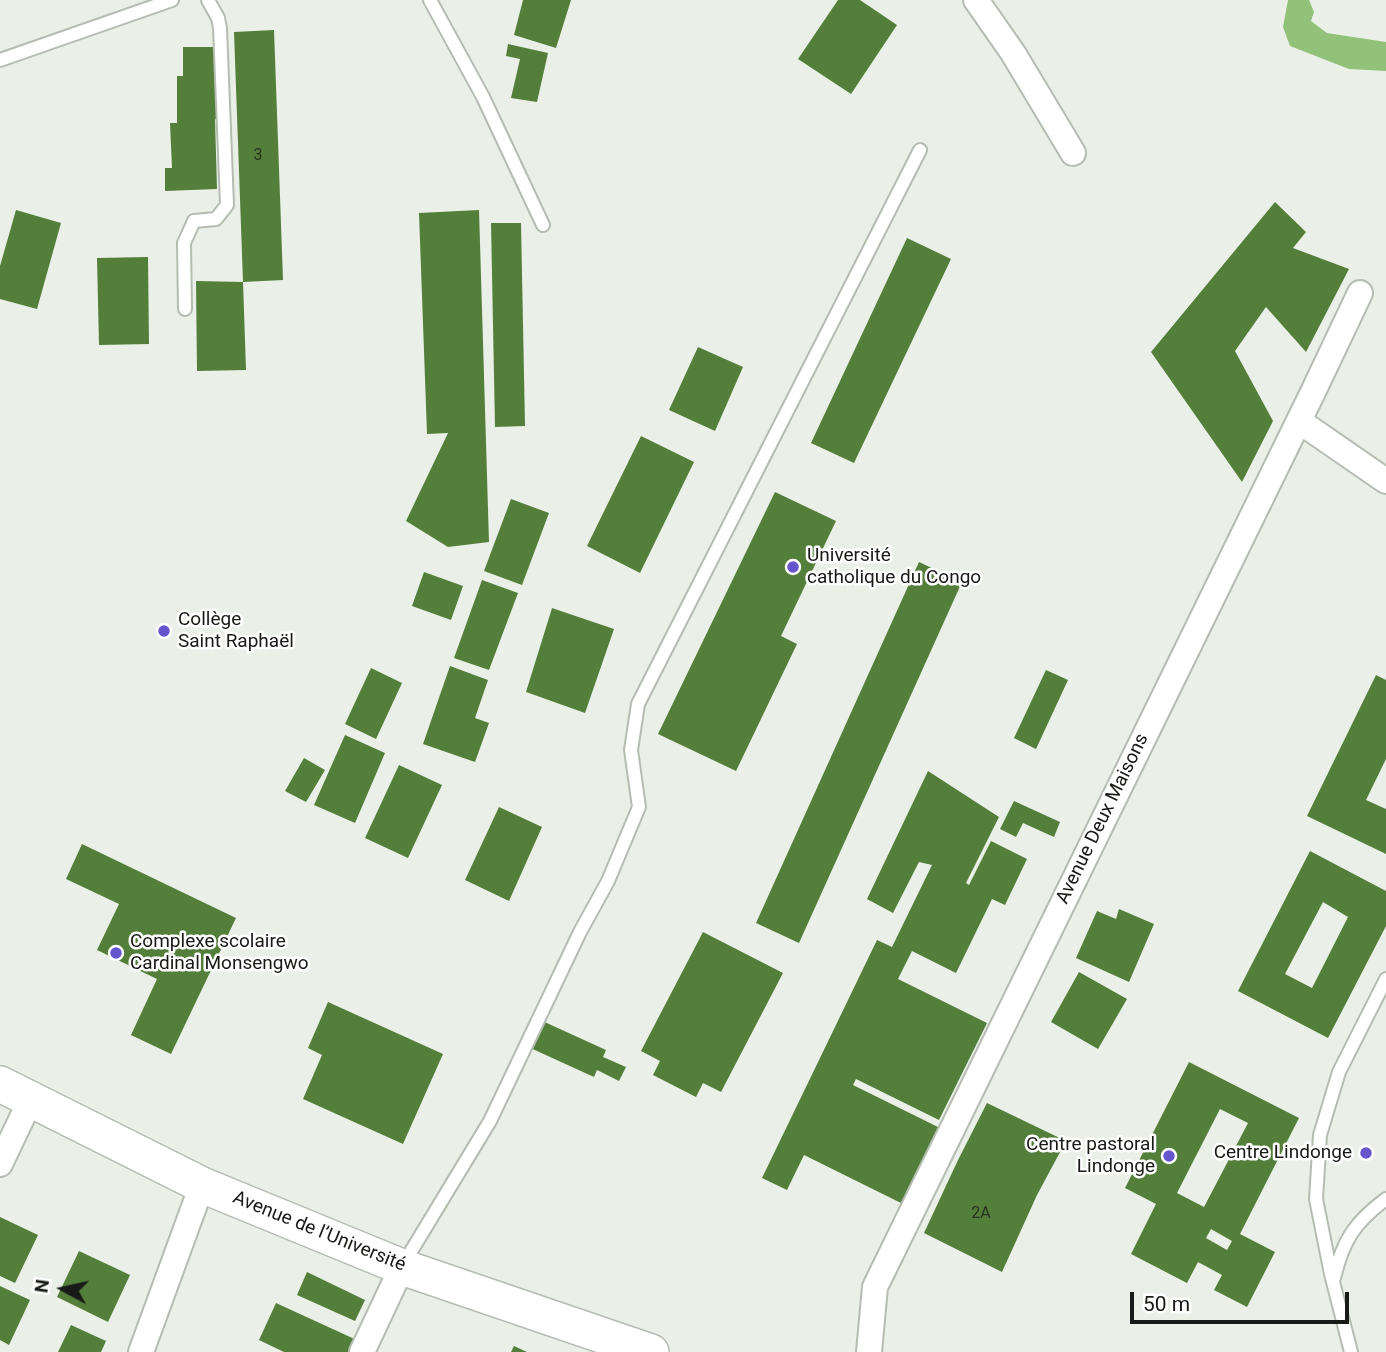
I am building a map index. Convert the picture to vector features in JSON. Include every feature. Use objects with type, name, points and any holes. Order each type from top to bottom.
[{"type":"main road","name":"Avenue de l’Université","points":[[0,1084],[202,1185],[402,1266],[651,1352]]},
{"type":"street","points":[[976,0],[1013,53],[1073,153]]},
{"type":"street","name":"Avenue Deux Maisons","points":[[869,1352],[875,1287],[1360,293]]},
{"type":"street","points":[[1299,421],[1386,481]]},
{"type":"street","points":[[0,1164],[31,1099]]},
{"type":"street","points":[[141,1352],[202,1185]]},
{"type":"street","points":[[362,1352],[402,1266]]},
{"type":"lane","points":[[0,60],[172,0]]},
{"type":"lane","points":[[185,309],[184,243],[194,221],[216,219],[227,205],[220,28],[218,18],[208,0]]},
{"type":"lane","points":[[430,0],[483,97],[543,225]]},
{"type":"lane","points":[[402,1266],[490,1121],[580,932],[608,881],[639,807],[631,750],[638,704],[920,150]]},
{"type":"lane","points":[[1351,1352],[1316,1199],[1320,1135],[1339,1072],[1386,979]]},
{"type":"lane","points":[[1333,1282],[1340,1254],[1351,1233],[1368,1212],[1386,1199]]},
{"type":"shaded area","points":[[1288,0],[1309,0],[1314,12],[1311,21],[1327,33],[1386,42],[1386,71],[1349,69],[1290,46],[1283,27]]},
{"type":"building","points":[[523,0],[571,0],[556,48],[514,35]]},
{"type":"building","points":[[838,0],[860,0],[897,25],[851,94],[798,59]]},
{"type":"building","points":[[274,30],[283,280],[243,282],[234,32]]},
{"type":"building","points":[[508,44],[548,53],[537,102],[511,98],[520,59],[506,56]]},
{"type":"building","points":[[183,47],[218,47],[219,121],[215,119],[217,189],[165,191],[165,168],[172,168],[170,123],[177,123],[177,76],[183,76]]},
{"type":"building","points":[[1275,202],[1306,232],[1293,248],[1349,269],[1306,352],[1266,307],[1235,351],[1273,421],[1242,482],[1151,352]]},
{"type":"building","points":[[16,210],[61,223],[37,309],[0,299],[0,266]]},
{"type":"building","points":[[479,210],[489,542],[448,547],[406,521],[448,433],[427,434],[419,213]]},
{"type":"building","points":[[491,223],[521,223],[525,426],[495,427]]},
{"type":"building","points":[[907,238],[951,259],[854,463],[811,443]]},
{"type":"building","points":[[148,257],[149,344],[99,345],[97,258]]},
{"type":"building","points":[[196,281],[243,282],[246,370],[197,371]]},
{"type":"building","points":[[698,347],[743,367],[715,431],[669,410]]},
{"type":"building","points":[[641,436],[694,462],[640,573],[587,546]]},
{"type":"building","points":[[775,492],[836,521],[781,636],[797,644],[736,771],[658,734]]},
{"type":"building","points":[[511,499],[549,513],[522,585],[484,571]]},
{"type":"building","points":[[919,562],[962,582],[799,943],[756,923]]},
{"type":"building","points":[[424,572],[463,586],[451,620],[412,606]]},
{"type":"building","points":[[482,580],[518,593],[489,670],[454,658]]},
{"type":"building","points":[[552,608],[614,629],[585,713],[526,692]]},
{"type":"building","points":[[450,666],[488,680],[475,718],[489,723],[475,762],[423,744]]},
{"type":"building","points":[[371,668],[402,683],[376,739],[345,724]]},
{"type":"building","points":[[1046,670],[1068,680],[1036,749],[1014,738]]},
{"type":"building","points":[[1376,675],[1386,680],[1386,759],[1366,800],[1386,809],[1386,854],[1307,816]]},
{"type":"building","points":[[345,735],[385,753],[355,823],[314,805]]},
{"type":"building","points":[[304,758],[325,770],[306,802],[285,791]]},
{"type":"building","points":[[399,765],[442,785],[408,858],[365,838]]},
{"type":"building","points":[[928,771],[999,817],[966,883],[969,885],[991,841],[1027,859],[1005,905],[992,899],[956,973],[912,951],[898,979],[987,1023],[939,1120],[856,1079],[853,1085],[940,1128],[903,1204],[804,1155],[787,1190],[762,1178],[877,940],[892,947],[932,865],[919,862],[893,913],[867,899]]},
{"type":"building","points":[[1014,801],[1060,822],[1054,837],[1023,823],[1016,837],[1000,829]]},
{"type":"building","points":[[499,807],[542,827],[509,901],[465,880]]},
{"type":"building","points":[[82,844],[236,918],[171,1054],[131,1035],[157,979],[97,950],[119,904],[66,879]]},
{"type":"building","points":[[1310,851],[1386,891],[1386,926],[1328,1038],[1238,991]],"holes":[[[1323,902],[1348,917],[1312,988],[1285,974]]]},
{"type":"building","points":[[1119,909],[1154,924],[1129,982],[1076,958],[1097,911],[1116,919]]},
{"type":"building","points":[[703,932],[783,973],[721,1092],[703,1083],[696,1097],[653,1075],[660,1061],[641,1051]]},
{"type":"building","points":[[1079,972],[1127,999],[1098,1049],[1051,1022]]},
{"type":"building","points":[[328,1002],[443,1054],[403,1144],[303,1099],[322,1055],[308,1048]]},
{"type":"building","points":[[538,1019],[606,1050],[603,1057],[626,1067],[619,1081],[597,1070],[594,1077],[526,1046]]},
{"type":"building","name":"Centre pastoral Lindonge","points":[[1189,1062],[1299,1118],[1240,1234],[1275,1252],[1247,1307],[1214,1290],[1222,1275],[1198,1262],[1187,1283],[1131,1254],[1156,1204],[1125,1188]],"holes":[[[1220,1109],[1248,1123],[1204,1207],[1177,1193]],[[1211,1229],[1232,1241],[1227,1250],[1206,1238]]]},
{"type":"building","points":[[987,1103],[1066,1141],[1037,1195],[1002,1272],[924,1233]]},
{"type":"building","points":[[0,1217],[38,1235],[15,1283],[0,1276]]},
{"type":"building","points":[[79,1251],[130,1275],[108,1322],[57,1297]]},
{"type":"building","points":[[307,1272],[365,1300],[355,1321],[297,1295]]},
{"type":"building","points":[[0,1286],[30,1300],[9,1345],[0,1340]]},
{"type":"building","points":[[276,1303],[361,1342],[357,1352],[284,1352],[259,1340]]},
{"type":"building","points":[[71,1325],[106,1341],[101,1352],[58,1352]]},
{"type":"building","points":[[514,1346],[527,1352],[511,1352]]},
{"type":"place","name":"Université catholique du Congo","points":[[793,567]]},
{"type":"place","name":"Collège Saint Raphaël","points":[[164,631]]},
{"type":"place","name":"Complexe scolaire Cardinal Monsengwo","points":[[116,953]]},
{"type":"place","name":"Centre Lindonge","points":[[1366,1153]]},
{"type":"place","name":"Centre pastoral Lindonge","points":[[1169,1156]]}]
